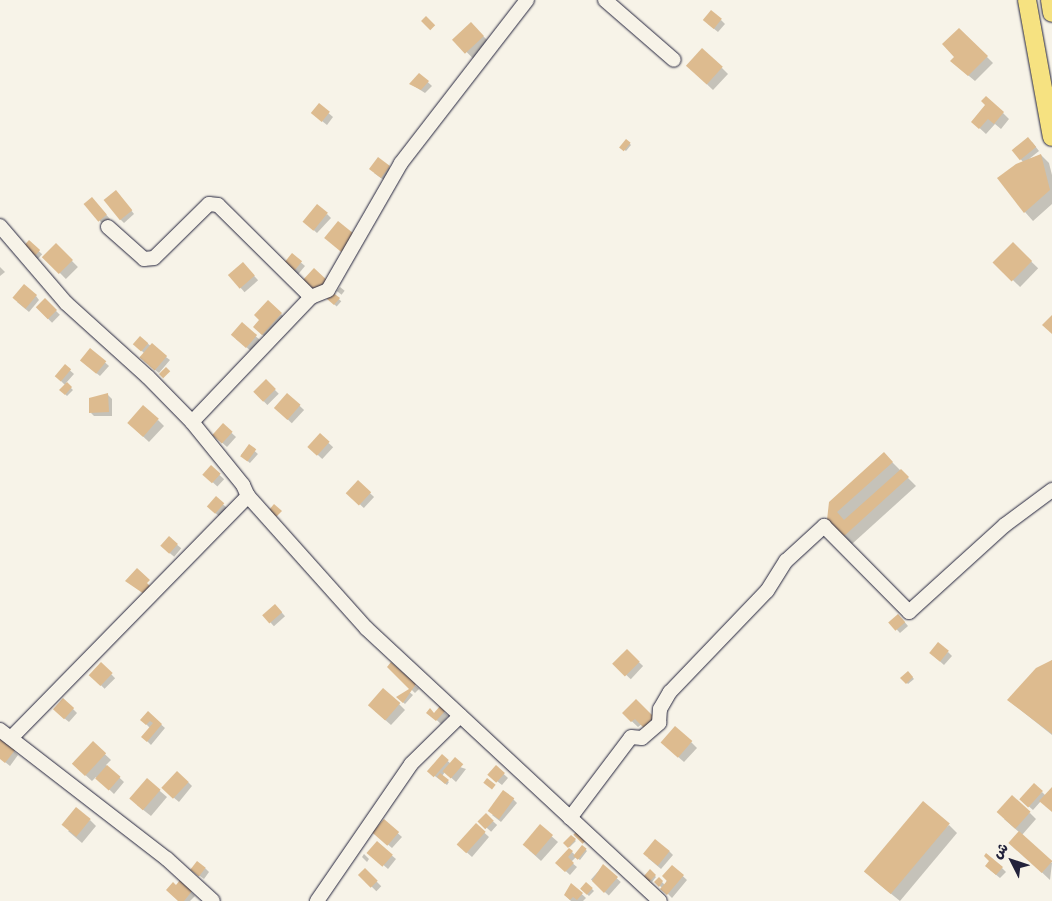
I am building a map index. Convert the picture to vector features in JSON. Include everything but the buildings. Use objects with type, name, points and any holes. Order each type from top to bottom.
[{"type":"main road","points":[[1027,0],[1052,137]]},
{"type":"main road","points":[[1050,0],[1052,13]]},
{"type":"street","points":[[192,422],[311,298],[328,290],[401,163],[527,0]]},
{"type":"street","points":[[605,0],[674,60]]},
{"type":"street","points":[[108,227],[144,259],[154,258],[209,204],[218,205],[311,298]]},
{"type":"street","points":[[0,226],[60,297],[148,377],[192,422],[243,485],[248,496],[332,592],[460,716],[660,901]]},
{"type":"street","points":[[570,818],[631,737],[642,738],[659,723],[660,710],[670,692],[767,591],[786,561],[824,526],[909,612],[1005,525],[1052,490]]},
{"type":"street","points":[[213,901],[167,859],[6,734],[248,496]]},
{"type":"street","points":[[317,901],[411,764],[460,716]]}]
